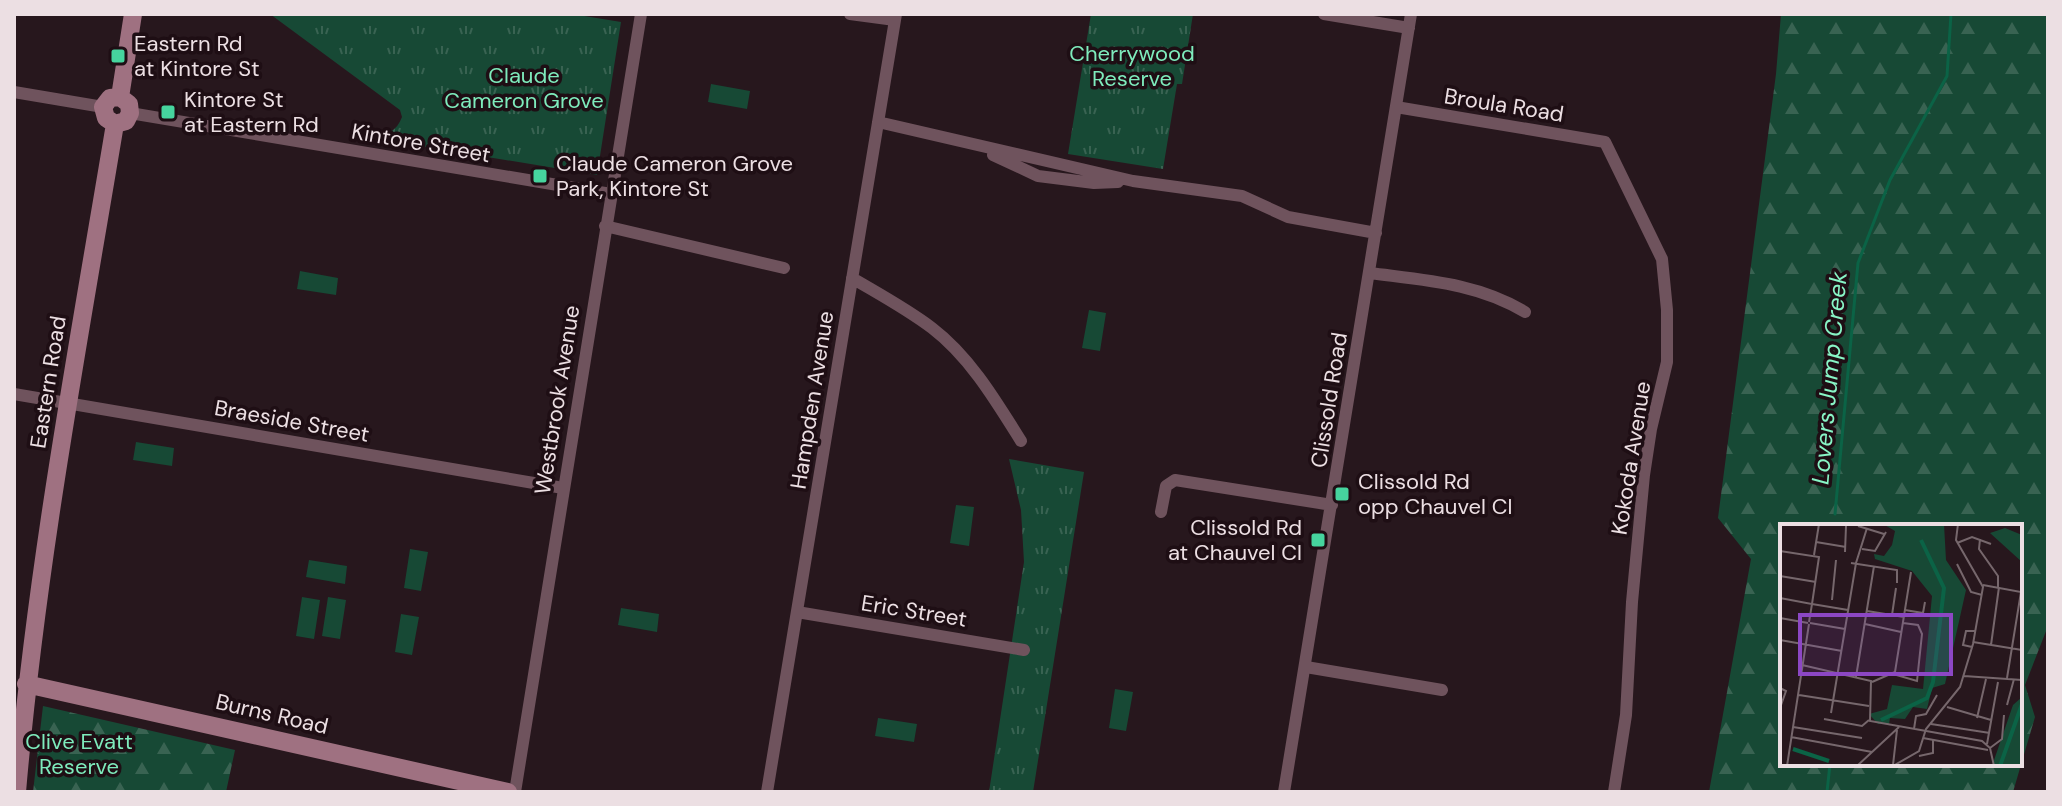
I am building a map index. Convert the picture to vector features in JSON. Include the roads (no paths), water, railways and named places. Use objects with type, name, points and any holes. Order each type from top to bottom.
[{"type":"main road","points":[[120,97],[133,14]]},
{"type":"main road","points":[[120,97],[129,104],[122,118],[106,118],[103,107],[110,98],[120,97]]},
{"type":"main road","name":"Eastern Road","points":[[17,792],[26,684],[69,403],[122,118]]},
{"type":"main road","name":"Burns Road","points":[[26,684],[508,792]]},
{"type":"street","name":"Westbrook Avenue","points":[[515,792],[641,14]]},
{"type":"street","points":[[850,14],[895,17]]},
{"type":"street","points":[[1324,14],[1409,28]]},
{"type":"street","name":"Clissold Road","points":[[1284,792],[1411,14]]},
{"type":"street","name":"Hampden Avenue","points":[[767,792],[895,17]]},
{"type":"street","points":[[14,92],[103,107]]},
{"type":"street","name":"Broula Road","points":[[1396,107],[1605,142]]},
{"type":"street","name":"Kintore Street","points":[[122,118],[611,194]]},
{"type":"street","points":[[878,122],[964,142],[1038,176],[1094,183],[1133,181],[1242,196],[1288,217],[1376,233]]},
{"type":"street","name":"Kokoda Avenue","points":[[1605,142],[1662,259],[1667,310],[1667,362],[1644,475],[1632,602],[1626,715],[1614,792]]},
{"type":"street","points":[[605,226],[784,268]]},
{"type":"street","points":[[1370,273],[1461,286],[1507,301],[1525,312]]},
{"type":"street","points":[[852,278],[935,330],[967,362],[1021,441]]},
{"type":"street","name":"Braeside Street","points":[[14,394],[563,488]]},
{"type":"street","points":[[1161,512],[1166,486],[1175,480],[1332,505]]},
{"type":"street","name":"Eric Street","points":[[797,612],[1024,650]]},
{"type":"street","points":[[1306,667],[1442,690]]},
{"type":"waterway","name":"Lovers Jump Creek","points":[[1835,514],[1858,263],[1890,180],[1947,76],[1951,14]]},
{"type":"waterway","name":"Lovers Jump Creek","points":[[1827,792],[1830,766]]},
{"type":"place","name":"Eastern Rd at Kintore St","points":[[118,56]]},
{"type":"place","name":"Kintore St at Eastern Rd","points":[[168,112]]},
{"type":"place","name":"Claude Cameron Grove Park, Kintore St","points":[[540,176]]},
{"type":"place","name":"Clissold Rd opp Chauvel Cl","points":[[1342,494]]},
{"type":"place","name":"Clissold Rd at Chauvel Cl","points":[[1318,540]]},
{"type":"park label","name":"Cherrywood Reserve","points":[[1132,66]]},
{"type":"park label","name":"Claude Cameron Grove","points":[[524,88]]},
{"type":"park label","name":"Clive Evatt Reserve","points":[[79,754]]}]
